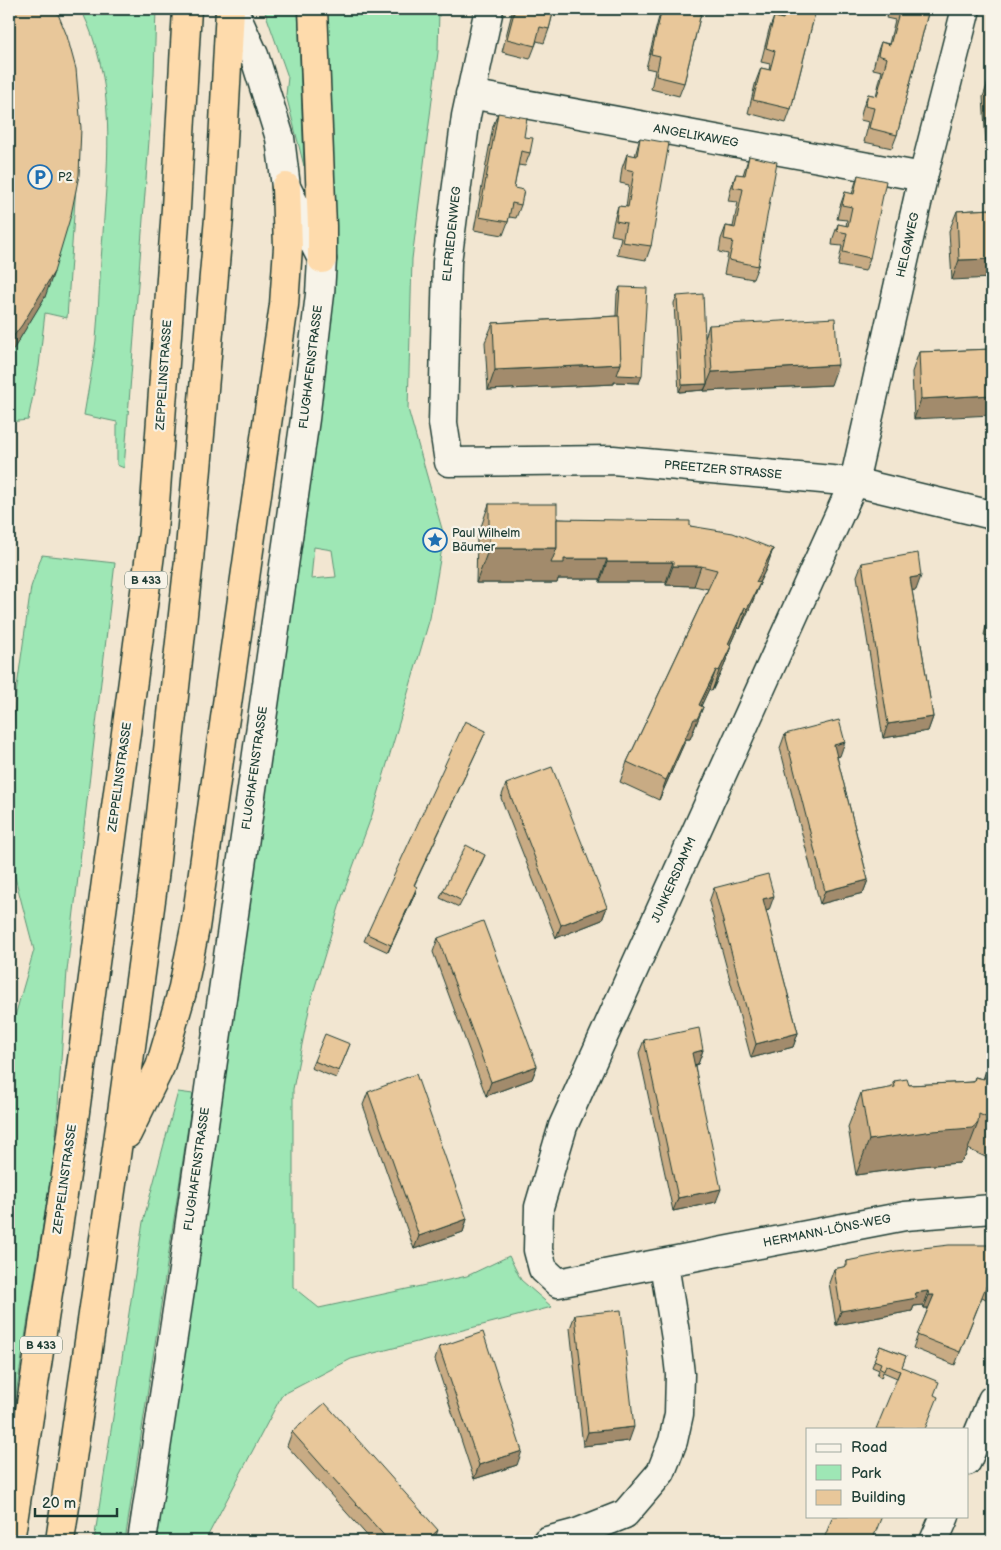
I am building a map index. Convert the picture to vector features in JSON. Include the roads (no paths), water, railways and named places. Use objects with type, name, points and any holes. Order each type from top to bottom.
[{"type":"highway","name":"ZEPPELINSTRASSE","points":[[10,1541],[70,1149],[153,532],[176,218],[187,9]]},
{"type":"highway","points":[[60,1541],[154,878],[189,560],[219,218],[232,9]]},
{"type":"highway","points":[[313,9],[322,259]]},
{"type":"highway","points":[[116,1156],[160,1067],[182,992],[195,928],[284,305],[288,247],[286,187]]},
{"type":"street","name":"FLUGHAFENSTRASSE","points":[[142,1541],[181,1284],[305,419],[320,294],[322,259],[286,187],[280,138],[254,55],[232,9]]},
{"type":"street","name":"ELFRIEDENWEG","points":[[449,462],[443,423],[447,262],[466,116],[489,9]]},
{"type":"street","name":"HELGAWEG","points":[[854,482],[923,177],[966,9]]},
{"type":"street","name":"ANGELIKAWEG","points":[[470,94],[923,177]]},
{"type":"street","name":"PREETZER STRASSE","points":[[449,462],[613,460],[854,482],[992,515]]},
{"type":"street","name":"JUNKERSDAMM","points":[[558,1283],[543,1269],[538,1250],[539,1207],[563,1126],[854,482]]},
{"type":"street","name":"HERMANN-LÖNS-WEG","points":[[558,1283],[905,1216],[992,1209]]},
{"type":"street","points":[[547,1541],[577,1533],[625,1514],[661,1472],[673,1441],[679,1414],[680,1374],[664,1264]]},
{"type":"street","points":[[968,1459],[992,1400]]},
{"type":"street","points":[[934,1541],[944,1518]]},
{"type":"place","name":"P2","points":[[40,177]]},
{"type":"place","name":"Paul Wilhelm Bäumer","points":[[435,540]]}]
